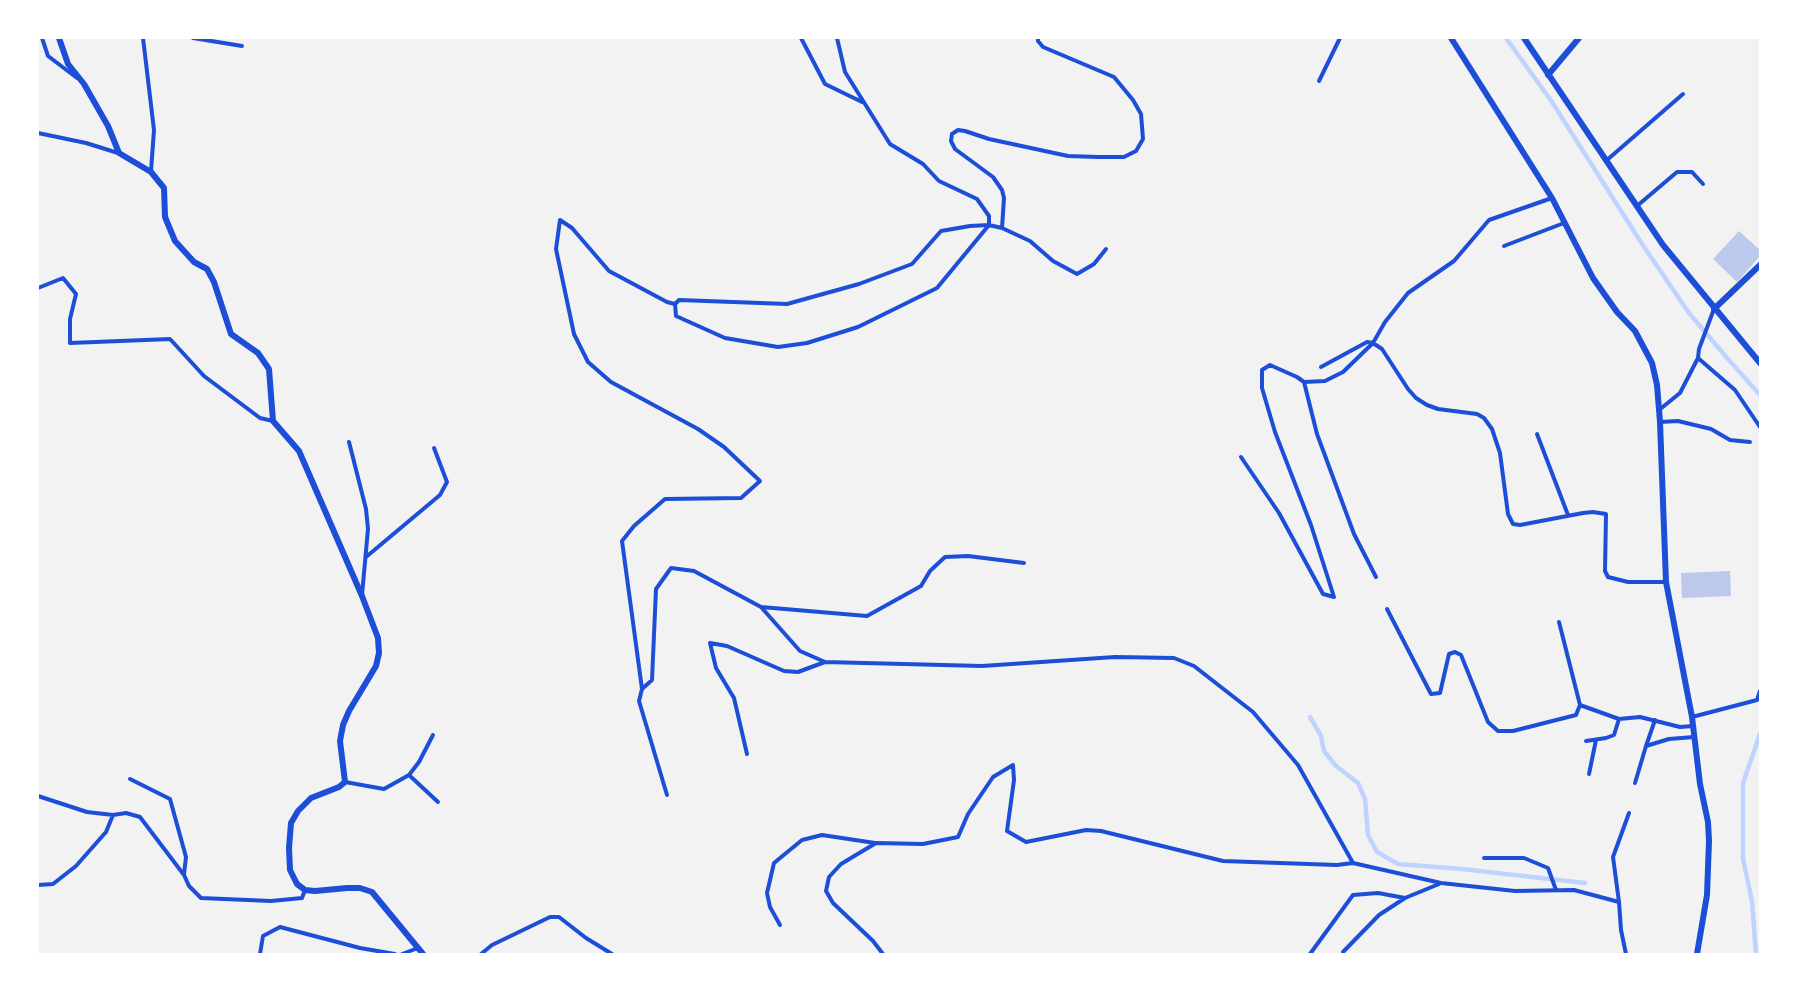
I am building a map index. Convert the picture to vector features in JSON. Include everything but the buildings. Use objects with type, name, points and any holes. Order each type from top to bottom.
[{"type":"street","points":[[59,38],[68,64],[84,84],[108,126],[119,153],[151,172],[164,188],[165,217],[175,241],[194,262],[207,269],[214,282],[231,334],[258,353],[269,369],[273,421],[299,451],[378,638],[379,653],[376,666],[348,711],[343,725],[340,741],[345,782],[339,787],[311,798],[298,811],[291,823],[290,870],[297,884],[305,890],[354,888],[372,892],[423,954]]},
{"type":"street","points":[[1451,38],[1552,198],[1593,278],[1617,312],[1635,331],[1652,363],[1657,385],[1660,422],[1666,582],[1692,717],[1700,784],[1708,822],[1707,895],[1697,954]]},
{"type":"street","points":[[1524,38],[1663,245],[1761,363]]},
{"type":"street","points":[[1548,75],[1579,38]]},
{"type":"street","points":[[1714,309],[1761,265]]},
{"type":"lane","points":[[42,38],[48,56],[84,84]]},
{"type":"lane","points":[[143,38],[154,130],[151,172]]},
{"type":"lane","points":[[193,38],[242,46]]},
{"type":"lane","points":[[801,38],[825,84],[862,102]]},
{"type":"lane","points":[[675,304],[676,316],[725,338],[778,347],[807,343],[858,327],[938,288],[989,225],[989,216],[977,199],[939,181],[923,164],[890,144],[845,72],[837,38]]},
{"type":"lane","points":[[1002,228],[1004,198],[1002,190],[993,177],[956,149],[951,141],[952,134],[958,130],[1068,156],[1124,157],[1136,151],[1143,139],[1141,114],[1114,77],[1043,47],[1038,38]]},
{"type":"lane","points":[[1319,81],[1340,38]]},
{"type":"lane","points":[[1606,160],[1683,94]]},
{"type":"lane","points":[[38,133],[119,153]]},
{"type":"lane","points":[[1636,206],[1677,172],[1692,172],[1703,184]]},
{"type":"lane","points":[[1241,458],[1279,513],[1323,594],[1334,597],[1311,525],[1275,432],[1262,388],[1262,370],[1270,364],[1304,382],[1325,381],[1343,372],[1373,343],[1385,322],[1408,293],[1454,261],[1489,220],[1552,198]]},
{"type":"lane","points":[[667,795],[639,701],[642,690],[622,541],[634,526],[665,499],[741,498],[760,481],[724,447],[698,429],[611,382],[588,362],[574,334],[556,249],[560,220],[572,228],[609,271],[675,304]]},
{"type":"lane","points":[[1504,246],[1564,224]]},
{"type":"lane","points":[[675,304],[679,300],[787,304],[859,284],[912,264],[941,231],[970,226],[989,225],[1002,228],[1030,241],[1053,261],[1077,274],[1094,264],[1106,249]]},
{"type":"lane","points":[[38,288],[63,278],[76,294],[70,319],[70,343],[170,339],[204,376],[260,418],[273,421]]},
{"type":"lane","points":[[1659,410],[1680,393],[1698,358],[1707,323],[1714,309]]},
{"type":"lane","points":[[1321,367],[1367,342],[1373,343],[1382,350],[1408,390],[1416,398],[1438,409],[1477,414],[1484,418],[1492,429],[1500,453],[1508,514],[1513,524],[1520,525],[1593,512],[1606,514],[1605,571],[1608,577],[1628,582],[1666,582]]},
{"type":"lane","points":[[1698,358],[1735,390],[1761,428]]},
{"type":"lane","points":[[1304,382],[1317,434],[1354,534],[1376,577]]},
{"type":"lane","points":[[1660,422],[1678,421],[1712,429],[1730,440],[1750,442]]},
{"type":"lane","points":[[1537,434],[1568,515]]},
{"type":"lane","points":[[349,442],[366,509],[368,529],[362,596]]},
{"type":"lane","points":[[366,557],[440,495],[447,482],[434,448]]},
{"type":"lane","points":[[761,607],[867,616],[921,586],[930,571],[945,557],[968,556],[1024,564]]},
{"type":"lane","points":[[642,690],[652,680],[656,589],[670,568],[694,571],[761,607],[800,651],[825,662]]},
{"type":"lane","points":[[1387,609],[1431,694],[1440,693],[1449,654],[1455,652],[1461,655],[1488,722],[1498,731],[1513,731],[1576,715],[1580,705],[1558,622]]},
{"type":"lane","points":[[747,754],[734,698],[716,668],[710,643],[727,646],[784,671],[798,672],[825,662],[982,666],[1115,657],[1174,658],[1194,666],[1253,712],[1298,765],[1353,863]]},
{"type":"lane","points":[[1692,717],[1759,702],[1761,691]]},
{"type":"lane","points":[[1580,705],[1619,719],[1641,717],[1680,727],[1693,726]]},
{"type":"lane","points":[[1586,741],[1614,735],[1619,719]]},
{"type":"lane","points":[[1635,783],[1655,720]]},
{"type":"lane","points":[[345,782],[384,789],[409,774],[419,762],[433,735]]},
{"type":"lane","points":[[1646,746],[1669,739],[1694,737]]},
{"type":"lane","points":[[1588,774],[1596,739]]},
{"type":"lane","points":[[780,925],[770,908],[767,893],[774,863],[802,840],[822,835],[876,843],[923,844],[958,837],[968,814],[993,777],[1013,765],[1014,780],[1007,831],[1026,842],[1086,830],[1101,831],[1223,861],[1337,866],[1353,863],[1441,883],[1515,891],[1575,890],[1619,902]]},
{"type":"lane","points":[[409,774],[438,802]]},
{"type":"lane","points":[[130,779],[170,799],[186,857],[184,875]]},
{"type":"lane","points":[[38,796],[87,812],[113,815],[126,813],[140,817],[184,875],[189,886],[201,898],[271,901],[302,898],[305,890]]},
{"type":"lane","points":[[1626,954],[1612,857],[1629,813]]},
{"type":"lane","points":[[38,885],[53,884],[76,866],[106,831],[113,815]]},
{"type":"lane","points":[[876,843],[841,864],[829,877],[826,891],[833,903],[873,941],[883,954]]},
{"type":"lane","points":[[1484,858],[1524,858],[1548,868],[1556,890]]},
{"type":"lane","points":[[1344,952],[1379,915],[1405,897],[1441,883]]},
{"type":"lane","points":[[1310,954],[1353,895],[1378,893],[1405,897]]},
{"type":"lane","points":[[481,954],[492,945],[550,917],[559,916],[586,938],[612,954]]},
{"type":"lane","points":[[260,954],[263,936],[280,927],[360,948],[395,954]]},
{"type":"lane","points":[[402,954],[418,948]]},
{"type":"waterway","points":[[1506,38],[1552,102],[1642,244],[1689,313],[1760,395]]},
{"type":"waterway","points":[[1310,717],[1321,736],[1324,751],[1336,766],[1358,783],[1365,799],[1368,835],[1377,852],[1398,864],[1585,883]]},
{"type":"waterway","points":[[1756,954],[1752,901],[1743,859],[1743,783],[1760,734]]}]
